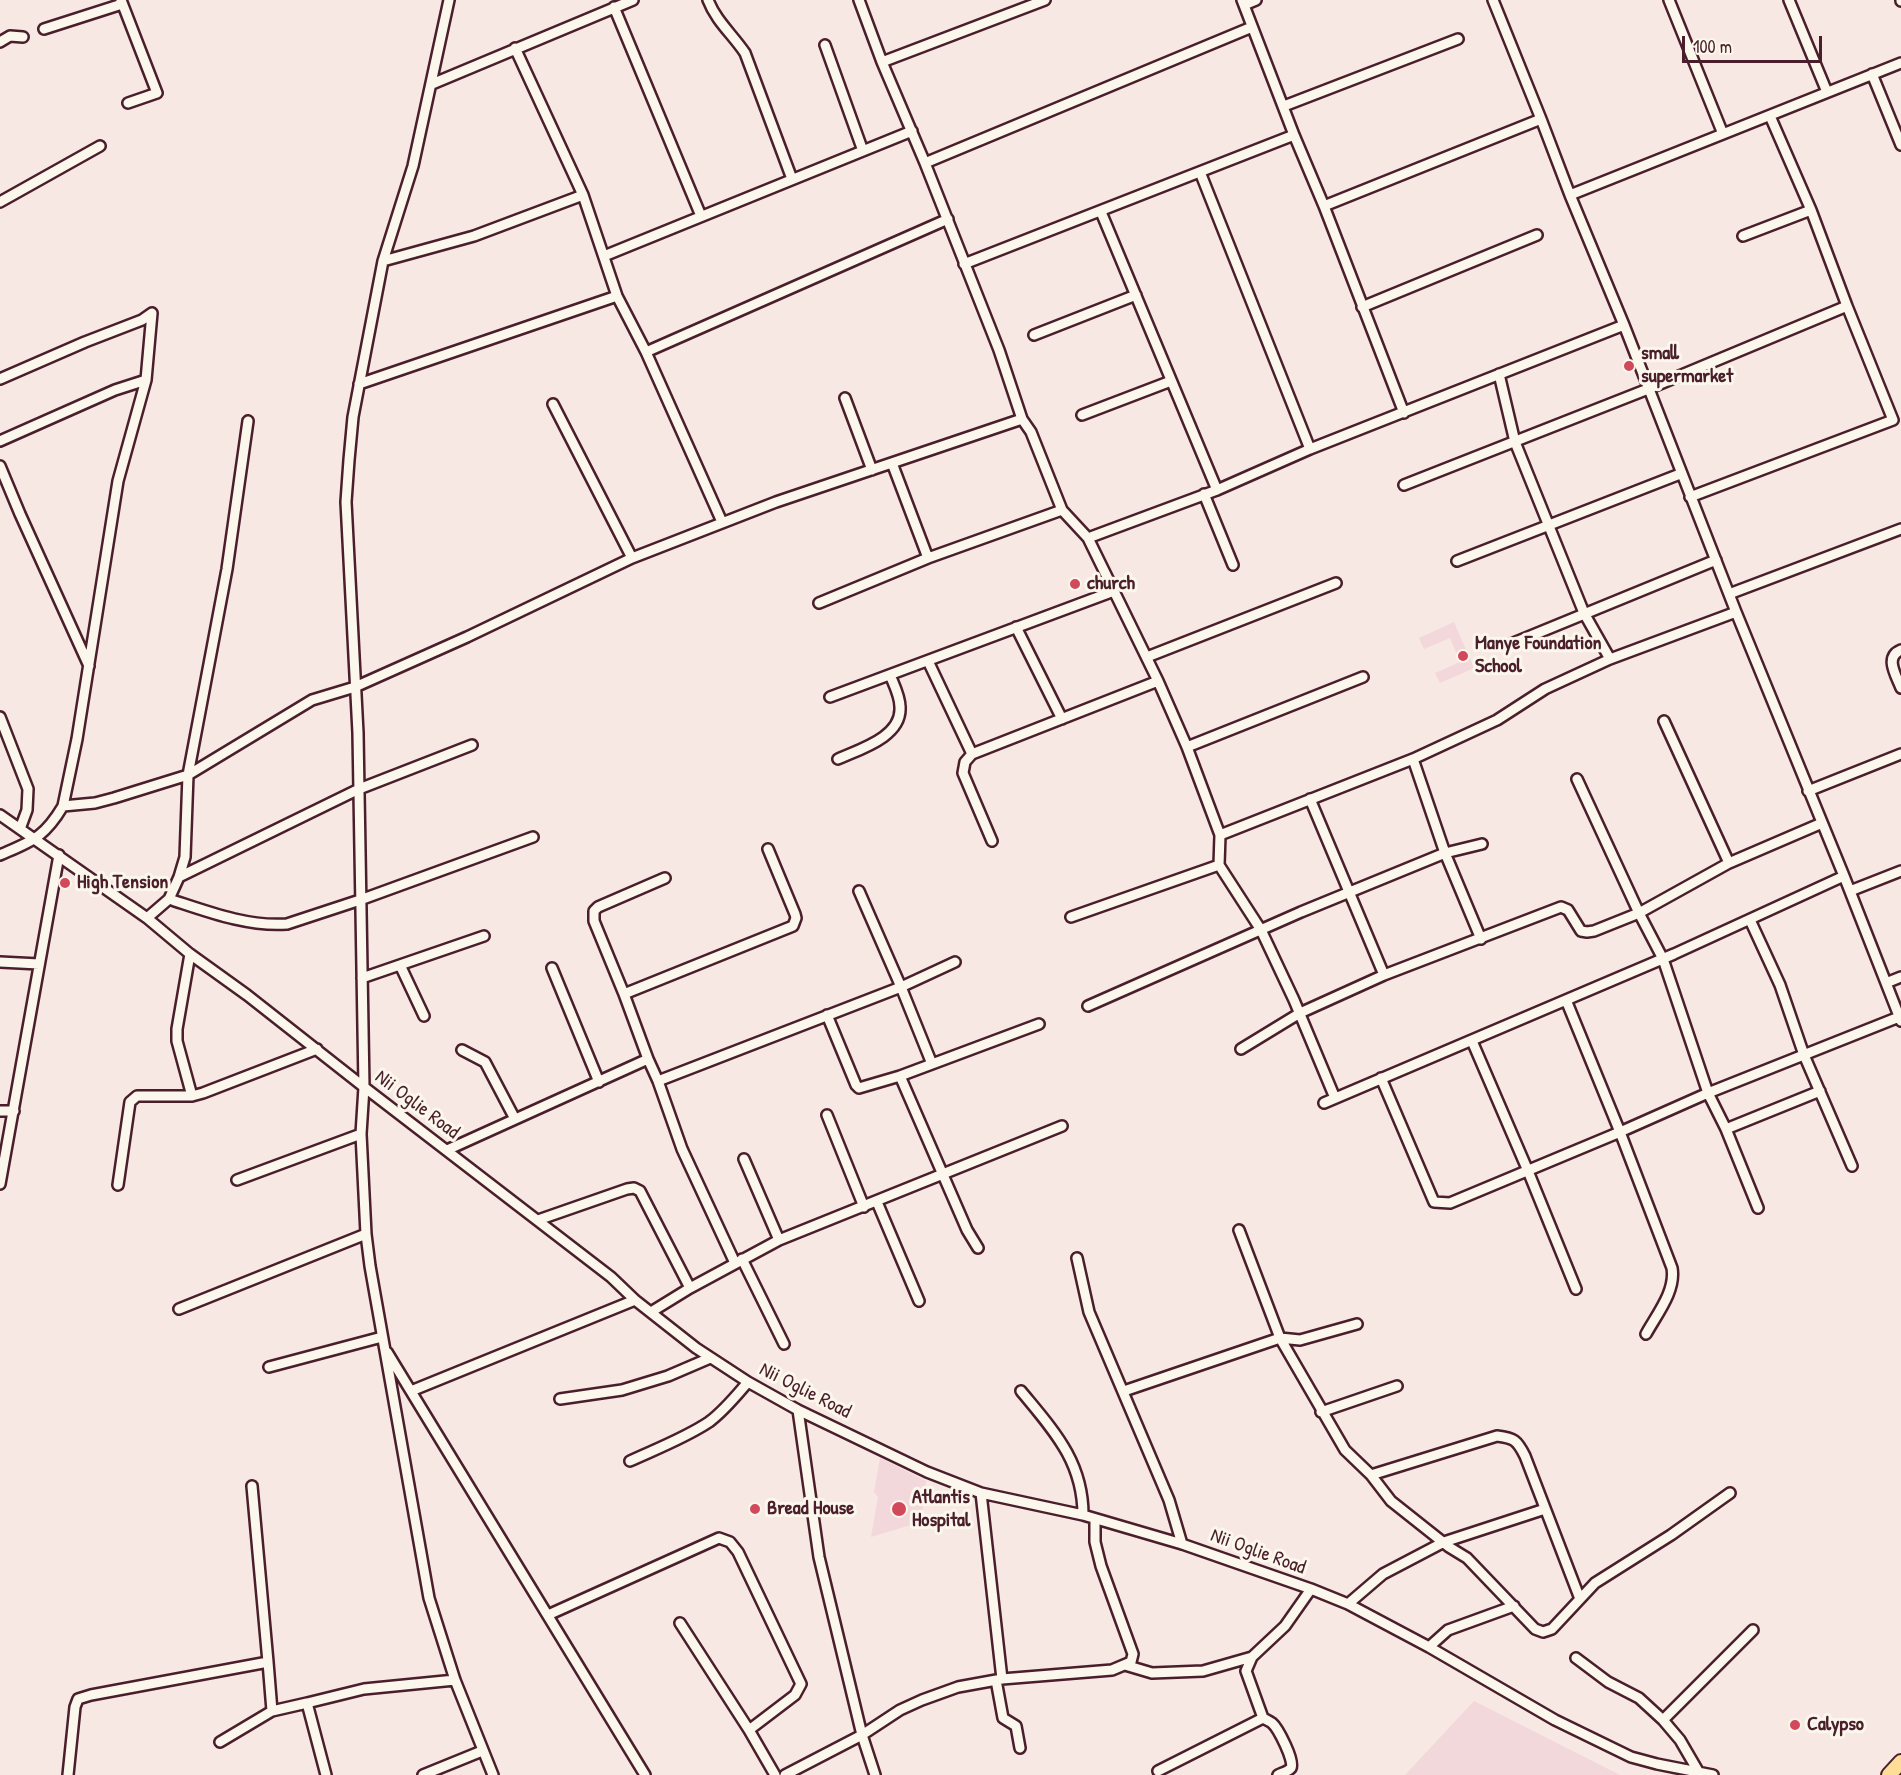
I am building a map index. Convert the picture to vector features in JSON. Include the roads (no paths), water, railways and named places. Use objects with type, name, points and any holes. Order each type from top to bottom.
[{"type":"highway","points":[[1889,1775],[1901,1762]]},
{"type":"street","points":[[449,0],[414,166],[383,261],[350,443],[346,502],[358,733],[364,1087],[361,1134],[366,1234],[429,1598],[455,1680],[493,1775]]},
{"type":"street","points":[[432,84],[633,0]]},
{"type":"street","points":[[708,0],[717,18],[745,53],[792,179]]},
{"type":"street","points":[[859,0],[999,350],[1022,419],[1031,432],[1062,510],[1088,538],[1158,681],[1187,747],[1220,836],[1219,865],[1261,930],[1300,1013],[1335,1098]]},
{"type":"street","points":[[882,62],[1045,0]]},
{"type":"street","points":[[1256,0],[1243,2],[1404,412]]},
{"type":"street","points":[[1382,1078],[1434,1202],[1450,1203],[1708,1094],[1900,1019],[1680,474],[1624,325],[1493,0]]},
{"type":"street","points":[[1670,0],[1723,134]]},
{"type":"street","points":[[1789,0],[1827,92]]},
{"type":"street","points":[[44,29],[122,2],[157,93],[128,103]]},
{"type":"street","points":[[614,7],[701,216]]},
{"type":"street","points":[[925,163],[1252,27]]},
{"type":"street","points":[[0,42],[9,36],[23,37]]},
{"type":"street","points":[[1284,106],[1458,39]]},
{"type":"street","points":[[825,45],[863,151]]},
{"type":"street","points":[[515,48],[583,195],[617,296],[646,352],[722,522]]},
{"type":"street","points":[[1570,195],[1901,63]]},
{"type":"street","points":[[1872,74],[1901,145]]},
{"type":"street","points":[[1690,497],[1897,418],[1847,306],[1811,210],[1770,116]]},
{"type":"street","points":[[1324,206],[1541,119]]},
{"type":"street","points":[[604,256],[912,131]]},
{"type":"street","points":[[964,264],[1294,135]]},
{"type":"street","points":[[0,202],[100,146]]},
{"type":"street","points":[[1200,172],[1310,449]]},
{"type":"street","points":[[383,261],[474,236],[583,195]]},
{"type":"street","points":[[1743,236],[1811,210]]},
{"type":"street","points":[[1101,212],[1217,490]]},
{"type":"street","points":[[646,352],[948,219]]},
{"type":"street","points":[[1362,307],[1537,235]]},
{"type":"street","points":[[1034,334],[1136,295]]},
{"type":"street","points":[[359,384],[617,296]]},
{"type":"street","points":[[1404,485],[1648,389],[1847,306]]},
{"type":"street","points":[[0,379],[142,320],[153,313],[146,380],[118,481],[77,739],[63,806],[47,829],[35,839],[0,855]]},
{"type":"street","points":[[1088,538],[1217,490],[1310,449],[1624,325]]},
{"type":"street","points":[[1499,374],[1515,442],[1584,613],[1610,659]]},
{"type":"street","points":[[0,441],[115,390],[146,380]]},
{"type":"street","points":[[1082,415],[1171,381]]},
{"type":"street","points":[[845,398],[872,470]]},
{"type":"street","points":[[553,404],[632,558]]},
{"type":"street","points":[[63,806],[114,798],[188,775],[312,700],[355,687],[467,637],[632,558],[776,502],[1022,419]]},
{"type":"street","points":[[147,918],[169,898],[179,878],[185,857],[188,775],[227,569],[248,422]]},
{"type":"street","points":[[892,463],[928,558]]},
{"type":"street","points":[[0,466],[88,666]]},
{"type":"street","points":[[1456,561],[1680,474]]},
{"type":"street","points":[[1204,494],[1233,565]]},
{"type":"street","points":[[819,603],[928,558],[1062,510]]},
{"type":"street","points":[[1729,594],[1901,529]]},
{"type":"street","points":[[1511,644],[1716,560]]},
{"type":"street","points":[[1146,657],[1336,583]]},
{"type":"street","points":[[830,697],[1114,591]]},
{"type":"street","points":[[1220,836],[1413,759],[1497,720],[1545,689],[1610,659],[1736,612]]},
{"type":"street","points":[[1017,627],[1062,719]]},
{"type":"street","points":[[1901,650],[1892,657],[1901,688]]},
{"type":"street","points":[[928,661],[972,754]]},
{"type":"street","points":[[838,759],[876,741],[890,732],[898,722],[899,699],[890,675]]},
{"type":"street","points":[[1187,747],[1363,677]]},
{"type":"street","points":[[992,842],[963,773],[966,762],[972,754],[1158,681]]},
{"type":"street","points":[[0,717],[28,789],[27,810],[20,829]]},
{"type":"street","points":[[1664,721],[1729,864]]},
{"type":"street","points":[[179,878],[359,789],[472,745]]},
{"type":"street","points":[[1808,791],[1901,754]]},
{"type":"street","points":[[1413,759],[1445,853],[1481,939]]},
{"type":"street","points":[[1577,779],[1639,913],[1663,959],[1708,1094],[1726,1128],[1758,1208]]},
{"type":"street","points":[[1310,799],[1384,975]]},
{"type":"street","name":"Nii Oglie Road","points":[[0,815],[147,918],[190,954],[247,995],[611,1277],[635,1300],[710,1358],[748,1382],[798,1410],[927,1472],[981,1492],[1083,1515],[1182,1544],[1348,1604],[1429,1647],[1555,1720],[1622,1752],[1657,1764],[1713,1775]]},
{"type":"street","points":[[1240,1048],[1300,1013],[1384,975],[1561,907],[1568,910],[1581,931],[1587,932],[1639,913],[1729,864],[1822,823]]},
{"type":"street","points":[[169,898],[211,912],[274,925],[287,924],[533,837]]},
{"type":"street","points":[[1088,1006],[1445,853],[1482,844]]},
{"type":"street","points":[[624,994],[793,926],[795,914],[768,849]]},
{"type":"street","points":[[0,1184],[59,855]]},
{"type":"street","points":[[1071,916],[1219,865]]},
{"type":"street","points":[[1850,891],[1901,871]]},
{"type":"street","points":[[1324,1103],[1663,959],[1844,876]]},
{"type":"street","points":[[665,878],[598,907],[594,911],[594,921],[658,1080],[682,1149],[738,1261],[784,1344]]},
{"type":"street","points":[[859,891],[932,1064]]},
{"type":"street","points":[[1750,920],[1780,985],[1804,1055],[1852,1167]]},
{"type":"street","points":[[362,978],[484,936]]},
{"type":"street","points":[[190,954],[177,1041],[192,1096]]},
{"type":"street","points":[[0,962],[39,964]]},
{"type":"street","points":[[658,1080],[901,987],[955,962]]},
{"type":"street","points":[[400,964],[424,1016]]},
{"type":"street","points":[[552,968],[599,1082]]},
{"type":"street","points":[[1886,983],[1901,977]]},
{"type":"street","points":[[1566,1000],[1672,1268],[1674,1278],[1672,1288],[1646,1334]]},
{"type":"street","points":[[827,1015],[859,1088],[900,1076],[1039,1024]]},
{"type":"street","points":[[1472,1041],[1576,1289]]},
{"type":"street","points":[[118,1185],[130,1102],[133,1098],[137,1096],[192,1096],[316,1049]]},
{"type":"street","points":[[462,1050],[485,1062],[515,1119]]},
{"type":"street","points":[[447,1150],[648,1059]]},
{"type":"street","points":[[900,1076],[942,1175],[967,1230],[978,1248]]},
{"type":"street","points":[[1726,1128],[1820,1091]]},
{"type":"street","points":[[0,1111],[14,1111]]},
{"type":"street","points":[[827,1115],[864,1207]]},
{"type":"street","points":[[651,1312],[779,1240],[1062,1126]]},
{"type":"street","points":[[237,1180],[361,1134]]},
{"type":"street","points":[[744,1159],[779,1240]]},
{"type":"street","points":[[538,1220],[634,1188],[640,1191],[690,1288]]},
{"type":"street","points":[[877,1202],[919,1301]]},
{"type":"street","points":[[1239,1230],[1280,1338],[1345,1450],[1371,1475],[1391,1501],[1467,1558],[1535,1629],[1543,1632],[1552,1629],[1595,1584],[1730,1493]]},
{"type":"street","points":[[179,1309],[366,1234]]},
{"type":"street","points":[[1077,1258],[1089,1312],[1169,1500],[1182,1544]]},
{"type":"street","points":[[411,1391],[635,1300]]},
{"type":"street","points":[[1124,1391],[1280,1338],[1299,1340],[1356,1324]]},
{"type":"street","points":[[269,1367],[383,1342]]},
{"type":"street","points":[[383,1342],[645,1775]]},
{"type":"street","points":[[560,1399],[622,1389],[668,1376],[710,1358]]},
{"type":"street","points":[[630,1461],[685,1436],[709,1421],[748,1382]]},
{"type":"street","points":[[1321,1412],[1397,1386]]},
{"type":"street","points":[[1021,1391],[1052,1428],[1077,1471],[1081,1485],[1083,1515]]},
{"type":"street","points":[[798,1410],[819,1557],[862,1735],[875,1775]]},
{"type":"street","points":[[1371,1475],[1497,1436],[1512,1438],[1519,1444],[1525,1455],[1580,1599]]},
{"type":"street","points":[[252,1486],[272,1711]]},
{"type":"street","points":[[981,1492],[1003,1718],[1016,1726],[1020,1748]]},
{"type":"street","points":[[1348,1604],[1383,1574],[1444,1542],[1545,1509]]},
{"type":"street","points":[[785,1775],[862,1735],[900,1710],[958,1688],[999,1679],[1112,1670],[1131,1662],[1133,1654],[1101,1566],[1095,1542],[1095,1519]]},
{"type":"street","points":[[548,1616],[719,1538],[730,1542],[738,1552],[801,1684],[795,1695],[749,1730]]},
{"type":"street","points":[[1278,1775],[1290,1769],[1291,1760],[1279,1732],[1271,1722],[1263,1718],[1246,1671],[1252,1657],[1285,1626],[1311,1589]]},
{"type":"street","points":[[1429,1647],[1448,1630],[1514,1606]]},
{"type":"street","points":[[680,1623],[776,1775]]},
{"type":"street","points":[[1663,1720],[1753,1630]]},
{"type":"street","points":[[1125,1665],[1152,1673],[1203,1671],[1252,1657]]},
{"type":"street","points":[[1576,1658],[1608,1682],[1639,1698],[1663,1720],[1680,1740],[1698,1771]]},
{"type":"street","points":[[68,1775],[75,1707],[78,1699],[268,1662]]},
{"type":"street","points":[[220,1742],[272,1711],[364,1689],[455,1680]]},
{"type":"street","points":[[307,1703],[326,1775]]},
{"type":"street","points":[[1158,1771],[1263,1718]]},
{"type":"street","points":[[423,1775],[482,1750]]},
{"type":"place","name":"small supermarket","points":[[1629,366]]},
{"type":"place","name":"church","points":[[1075,584]]},
{"type":"place","name":"Manye Foundation School","points":[[1463,656]]},
{"type":"place","name":"High Tension","points":[[65,883]]},
{"type":"place","name":"Bread House","points":[[755,1509]]},
{"type":"place","name":"Atlantis Hospital","points":[[899,1509]]},
{"type":"place","name":"Calypso","points":[[1795,1725]]}]
